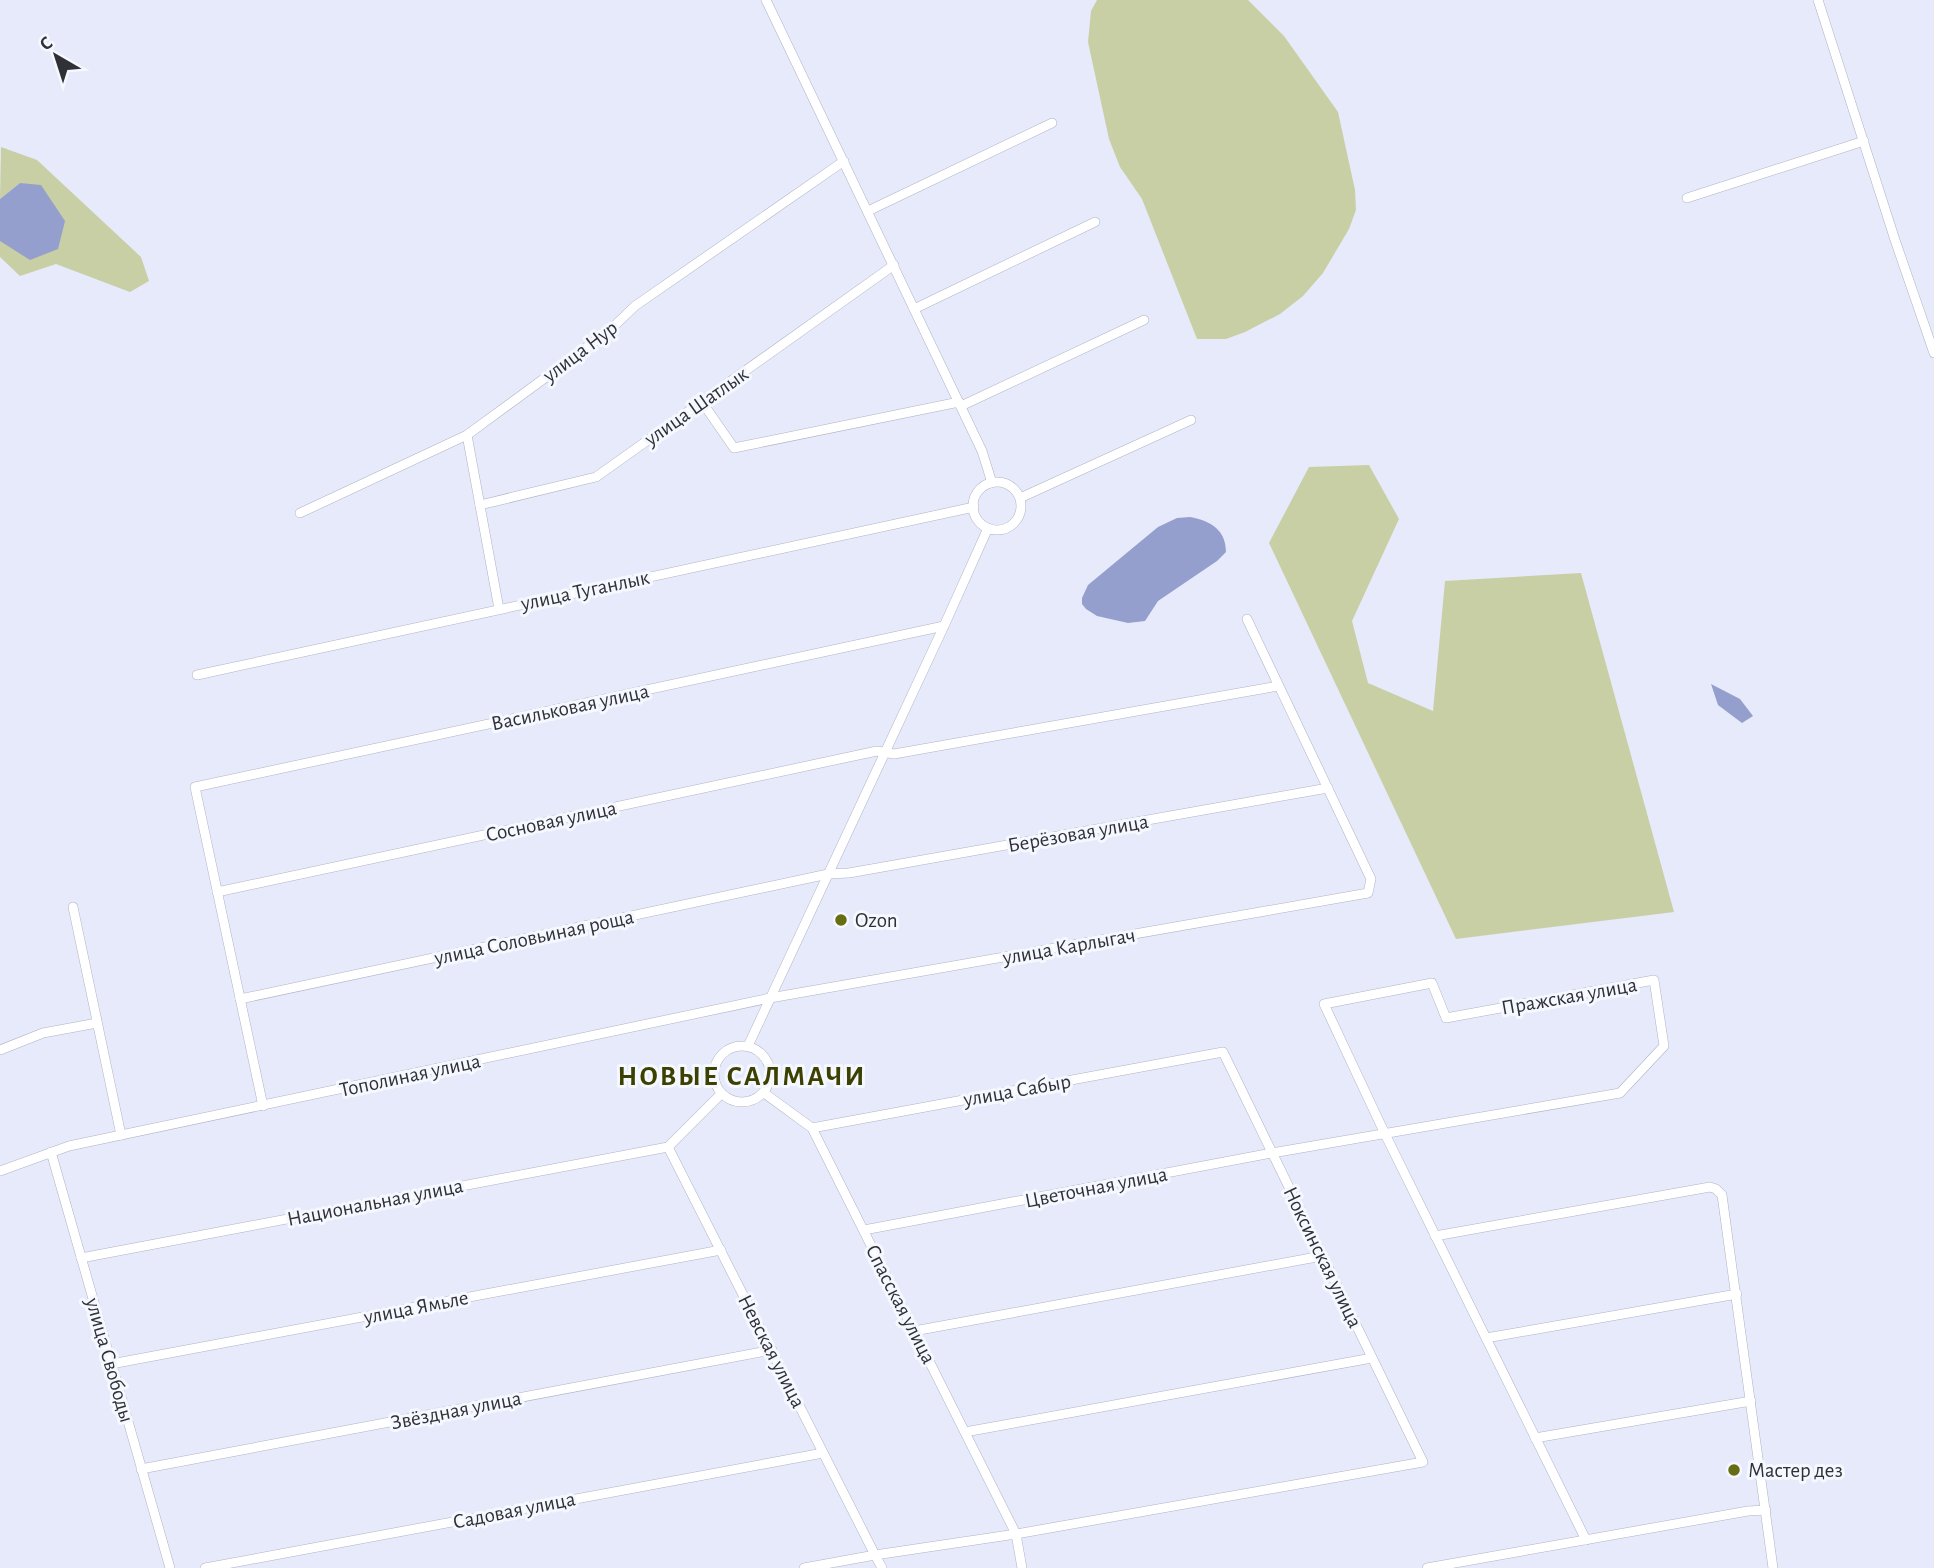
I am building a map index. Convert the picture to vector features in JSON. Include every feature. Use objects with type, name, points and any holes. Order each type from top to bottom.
[{"type":"street","points":[[766,0],[982,451],[992,483]]},
{"type":"street","points":[[1818,0],[1934,353]]},
{"type":"street","points":[[868,211],[1052,123]]},
{"type":"street","points":[[1687,198],[1864,141]]},
{"type":"street","name":"улица Нур","points":[[300,513],[467,435],[609,331],[635,306],[844,161]]},
{"type":"street","points":[[914,309],[1095,222]]},
{"type":"street","name":"улица Шатлык","points":[[480,505],[596,477],[894,265]]},
{"type":"street","points":[[702,402],[734,448],[960,404],[1144,320]]},
{"type":"street","points":[[1020,498],[1191,420]]},
{"type":"street","points":[[467,435],[499,609]]},
{"type":"street","points":[[992,483],[1009,485],[1020,498],[1021,508],[1014,524],[1006,529],[988,528],[979,523],[974,507],[976,495],[983,487],[992,483]]},
{"type":"street","name":"улица Туганлык","points":[[198,675],[974,507]]},
{"type":"street","points":[[748,1046],[988,528]]},
{"type":"street","points":[[1247,619],[1328,788]]},
{"type":"street","name":"Васильковая улица","points":[[217,892],[195,787],[944,626]]},
{"type":"street","name":"Сосновая улица","points":[[217,892],[877,751],[894,754],[1278,686]]},
{"type":"street","name":"Берёзовая улица","points":[[828,874],[863,871],[1328,788]]},
{"type":"street","name":"улица Карлыгач","points":[[770,998],[1368,893],[1371,879],[1328,788]]},
{"type":"street","name":"улица Соловьиная роща","points":[[240,999],[828,874]]},
{"type":"street","points":[[217,892],[263,1106]]},
{"type":"street","points":[[73,907],[121,1135]]},
{"type":"street","name":"Пражская улица","points":[[1328,1144],[1385,1134],[1620,1093],[1664,1046],[1654,980],[1446,1018],[1432,983],[1324,1004],[1385,1134],[1586,1540]]},
{"type":"street","name":"Тополиная улица","points":[[0,1171],[69,1146],[770,998]]},
{"type":"street","points":[[0,1050],[43,1034],[97,1023]]},
{"type":"street","points":[[748,1046],[759,1051],[767,1060],[771,1071],[764,1093],[743,1103],[722,1094],[715,1084],[717,1060],[736,1047],[748,1046]]},
{"type":"street","name":"улица Сабыр","points":[[812,1128],[1223,1052]]},
{"type":"street","name":"Ноксинская улица","points":[[1016,1534],[1423,1462],[1223,1052]]},
{"type":"street","name":"Спасская улица","points":[[764,1093],[812,1128],[1016,1534],[1022,1568]]},
{"type":"street","points":[[668,1147],[722,1094]]},
{"type":"street","name":"Цветочная улица","points":[[864,1230],[1328,1144]]},
{"type":"street","name":"Невская улица","points":[[668,1147],[882,1568]]},
{"type":"street","name":"Национальная улица","points":[[81,1258],[668,1147]]},
{"type":"street","name":"улица Свободы","points":[[51,1152],[170,1568]]},
{"type":"street","points":[[1435,1236],[1710,1187],[1723,1195],[1773,1568]]},
{"type":"street","name":"улица Ямьле","points":[[111,1364],[720,1250]]},
{"type":"street","points":[[914,1331],[1322,1256]]},
{"type":"street","points":[[1486,1338],[1737,1294]]},
{"type":"street","name":"Звёздная улица","points":[[141,1469],[772,1350]]},
{"type":"street","points":[[965,1432],[1372,1358]]},
{"type":"street","points":[[1535,1438],[1751,1401]]},
{"type":"street","name":"Садовая улица","points":[[205,1568],[823,1452]]},
{"type":"street","points":[[1427,1568],[1766,1510]]},
{"type":"street","points":[[804,1568],[1016,1534]]},
{"type":"green space","points":[[1097,0],[1248,0],[1284,36],[1338,112],[1355,190],[1356,210],[1349,229],[1323,273],[1303,296],[1280,314],[1245,332],[1226,339],[1197,339],[1142,199],[1120,167],[1109,139],[1088,42],[1091,11]]},
{"type":"green space","points":[[1,147],[37,160],[141,257],[149,281],[130,292],[56,264],[20,276],[0,257],[0,240],[20,183],[0,199]]},
{"type":"green space","points":[[1369,465],[1399,519],[1352,621],[1368,683],[1433,711],[1445,581],[1581,573],[1674,912],[1456,939],[1269,543],[1309,467]]},
{"type":"water","points":[[20,183],[41,185],[65,221],[58,249],[30,260],[0,241],[0,199]]},
{"type":"water","points":[[1190,517],[1211,524],[1220,532],[1226,552],[1217,561],[1158,601],[1145,621],[1128,623],[1097,616],[1086,609],[1082,598],[1088,585],[1158,527],[1177,518]]},
{"type":"water","points":[[1711,684],[1740,699],[1753,716],[1742,723],[1718,705]]},
{"type":"place","name":"Ozon","points":[[841,920]]},
{"type":"place","name":"Мастер дез","points":[[1734,1470]]},
{"type":"district","name":"НОВЫЕ САЛМАЧИ","points":[[742,1075]]}]
